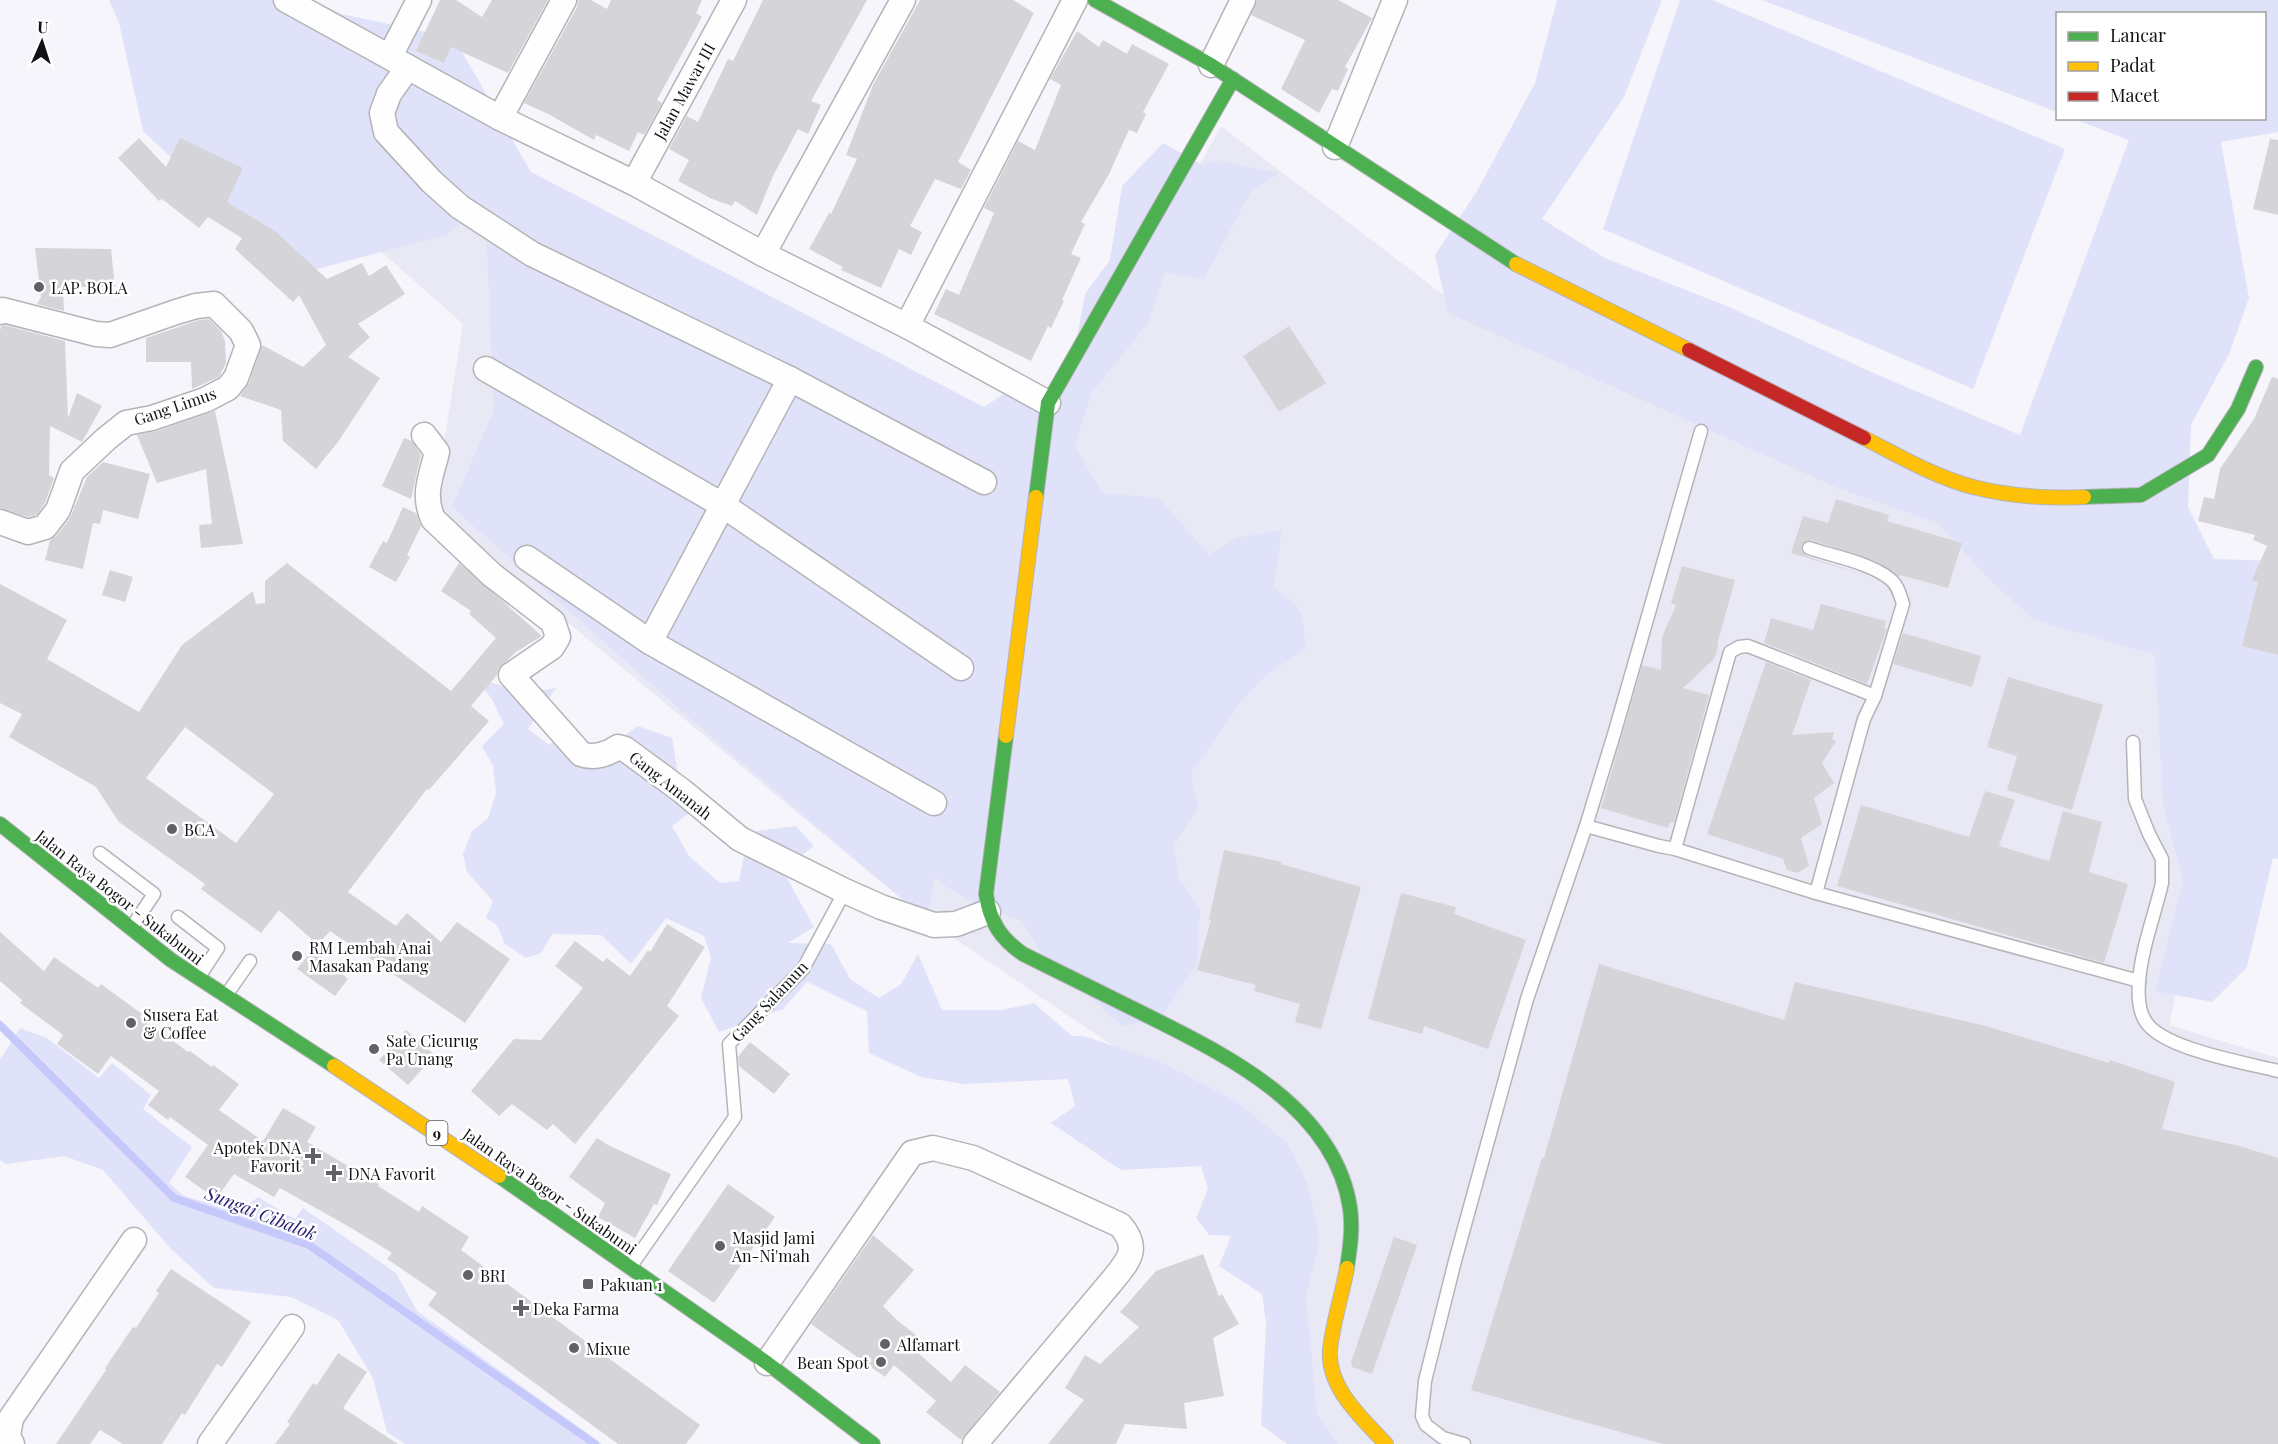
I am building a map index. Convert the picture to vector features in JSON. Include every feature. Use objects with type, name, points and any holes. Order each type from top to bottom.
[{"type":"main road","points":[[1095,0],[1211,65],[1505,258],[1919,466],[1972,487],[2046,499],[2141,495],[2208,455],[2238,409],[2256,367]]},
{"type":"main road","points":[[1233,80],[1048,403],[986,894],[988,912],[994,928],[1007,943],[1023,954],[1221,1053],[1258,1077],[1290,1103],[1316,1131],[1338,1170],[1345,1188],[1351,1217],[1349,1252],[1330,1352],[1332,1368],[1337,1384],[1349,1404],[1386,1444]]},
{"type":"main road","name":"Jalan Raya Bogor - Sukabumi","points":[[0,824],[171,960],[465,1152],[767,1363],[873,1444]]},
{"type":"street","points":[[286,0],[500,118],[634,183],[763,254],[907,326],[1048,403]]},
{"type":"street","points":[[419,0],[382,113],[386,132],[432,182],[460,207],[532,254],[790,379],[984,482]]},
{"type":"street","points":[[500,118],[564,0]]},
{"type":"street","name":"Jalan Mawar III","points":[[634,183],[734,0]]},
{"type":"street","points":[[763,254],[903,0]]},
{"type":"street","points":[[907,326],[1075,0]]},
{"type":"street","points":[[1211,65],[1243,0]]},
{"type":"street","points":[[1335,147],[1395,0]]},
{"type":"street","name":"Gang Limus","points":[[0,312],[3,310],[96,334],[110,335],[186,309],[214,304],[241,331],[248,345],[236,378],[228,388],[205,400],[152,418],[126,423],[84,459],[72,471],[58,510],[45,527],[28,532],[0,522]]},
{"type":"street","points":[[486,369],[724,506],[961,668]]},
{"type":"street","points":[[650,642],[790,379]]},
{"type":"street","name":"Gang Amanah","points":[[424,435],[437,452],[427,490],[428,507],[433,519],[492,575],[553,622],[558,637],[552,647],[511,675],[581,754],[587,757],[609,753],[618,747],[625,749],[682,791],[740,839],[881,907],[934,925],[956,924],[988,912]]},
{"type":"street","points":[[527,558],[650,642],[934,803]]},
{"type":"street","points":[[767,1363],[912,1153],[933,1148],[974,1158],[1120,1226],[1131,1241],[1132,1251],[1129,1259],[1112,1281],[975,1444]]},
{"type":"street","points":[[12,1444],[8,1436],[11,1418],[135,1240]]},
{"type":"street","points":[[210,1444],[292,1327]]},
{"type":"lane","points":[[1464,1444],[1443,1438],[1426,1425],[1422,1416],[1425,1381],[1455,1261],[1527,999],[1586,826],[1638,654],[1701,431]]},
{"type":"lane","points":[[1809,548],[1874,569],[1891,579],[1899,589],[1903,604],[1875,696],[1864,719],[1815,893]]},
{"type":"lane","points":[[1675,849],[1730,652],[1739,647],[1748,646],[1875,696]]},
{"type":"lane","points":[[2133,742],[2135,799],[2162,859],[2162,883],[2139,981],[2141,1011],[2146,1023],[2155,1032],[2187,1047],[2278,1071]]},
{"type":"lane","points":[[1586,826],[1675,849],[1815,893],[2139,981]]},
{"type":"lane","points":[[100,853],[154,894],[131,928]]},
{"type":"lane","name":"Gang Salamun","points":[[630,1267],[735,1117],[729,1044],[803,969],[845,891]]},
{"type":"lane","points":[[178,917],[218,948],[198,978]]},
{"type":"lane","points":[[226,996],[250,960]]},
{"type":"shaded area","points":[[109,0],[311,0],[342,14],[454,38],[531,172],[984,407],[1011,389],[1044,403],[1075,350],[1085,294],[1110,260],[1122,186],[1163,143],[1203,165],[1216,160],[1279,173],[1251,192],[1204,279],[1165,273],[1148,323],[1091,394],[1075,446],[1102,493],[1159,498],[1209,555],[1236,538],[1282,530],[1274,586],[1302,612],[1306,649],[1264,677],[1240,703],[1191,773],[1198,807],[1174,846],[1178,876],[1200,909],[1197,964],[1161,1018],[1122,1026],[1040,952],[1022,921],[978,905],[945,886],[935,876],[927,920],[686,715],[452,507],[494,410],[485,206],[445,235],[317,269],[244,226],[143,131],[119,23]]},
{"type":"shaded area","points":[[1557,0],[1662,0],[1624,97],[1542,219],[1605,258],[1729,307],[1878,375],[2020,435],[2129,140],[2077,120],[2266,120],[2266,12],[2056,12],[2056,112],[1762,0],[2278,0],[2278,132],[2221,142],[2249,298],[2229,354],[2191,425],[2188,507],[2214,559],[2278,561],[2278,859],[2273,858],[2247,967],[2212,1002],[2155,991],[2183,881],[2163,805],[2155,655],[2034,620],[1988,578],[1938,523],[1840,489],[1448,313],[1435,255],[1477,191],[1535,83]]},
{"type":"shaded area","points":[[1680,0],[1712,0],[2065,149],[1973,389],[1603,229]]},
{"type":"shaded area","points":[[168,63],[1046,442],[1221,126],[1445,296],[1972,522],[2246,675],[2169,1025],[2278,1058],[2278,1444],[1316,1444],[1279,1158],[927,920],[433,511],[463,324]]},
{"type":"shaded area","points":[[474,677],[525,693],[556,688],[528,729],[549,745],[575,726],[581,752],[605,749],[638,726],[672,738],[678,774],[697,807],[672,826],[689,856],[720,883],[739,881],[749,832],[796,826],[814,846],[783,871],[814,927],[788,943],[831,944],[850,979],[879,998],[901,984],[918,954],[942,1010],[1002,1010],[1034,1003],[1072,1036],[1084,1036],[1160,1062],[1239,1103],[1288,1144],[1308,1185],[1320,1241],[1306,1296],[1317,1414],[1338,1444],[1287,1444],[1261,1425],[1266,1323],[1262,1294],[1219,1266],[1231,1236],[1209,1235],[1196,1218],[1208,1189],[1201,1166],[1121,1170],[1051,1123],[1075,1106],[1068,1079],[964,1084],[921,1077],[869,1053],[867,1011],[807,982],[783,1009],[719,1032],[701,998],[711,957],[704,936],[666,918],[631,964],[601,935],[552,934],[541,953],[526,958],[505,944],[497,925],[486,918],[493,901],[467,872],[463,854],[472,831],[488,818],[496,793],[493,766],[482,746],[504,724],[492,699]]},
{"type":"shaded area","points":[[20,1028],[47,1038],[99,1078],[112,1063],[151,1095],[143,1109],[192,1147],[169,1183],[184,1196],[238,1212],[258,1197],[295,1219],[303,1208],[396,1273],[417,1311],[602,1444],[405,1444],[387,1432],[373,1378],[338,1320],[291,1297],[214,1288],[171,1249],[103,1170],[64,1156],[6,1164],[0,1160],[0,1060]]},
{"type":"building","points":[[440,0],[456,0],[482,17],[492,0],[548,0],[508,73],[451,47],[444,63],[416,51]]},
{"type":"building","points":[[578,0],[591,0],[607,9],[611,0],[702,0],[696,13],[702,17],[657,100],[662,103],[644,135],[638,132],[629,151],[596,135],[594,140],[524,103],[577,7]]},
{"type":"building","points":[[763,0],[867,0],[811,101],[821,105],[808,134],[798,129],[773,176],[757,215],[735,201],[732,206],[712,199],[678,181],[689,160],[669,149],[687,116],[698,122],[728,59],[733,61]]},
{"type":"building","points":[[920,0],[1013,0],[1034,13],[958,162],[971,170],[961,189],[935,179],[910,226],[922,232],[911,255],[899,249],[881,288],[841,270],[843,267],[809,249],[829,213],[831,214],[857,159],[846,155],[873,85]]},
{"type":"building","points":[[1257,0],[1338,0],[1372,18],[1345,67],[1348,69],[1338,91],[1332,89],[1319,113],[1281,89],[1305,40],[1251,15]]},
{"type":"building","points":[[1077,31],[1099,47],[1103,40],[1127,54],[1132,44],[1169,64],[1143,112],[1146,114],[1137,133],[1129,130],[1109,174],[1081,222],[1085,224],[1071,254],[1081,258],[1051,328],[1048,326],[1031,361],[934,314],[946,289],[959,295],[994,213],[984,208],[1018,141],[1035,150],[1061,85],[1050,79]]},
{"type":"building","points":[[139,138],[166,167],[180,138],[243,168],[227,202],[276,232],[327,279],[362,263],[369,276],[386,265],[405,294],[358,324],[370,337],[348,357],[380,378],[338,442],[316,469],[283,441],[281,410],[240,396],[249,383],[262,345],[303,367],[326,345],[299,295],[293,302],[235,249],[242,238],[208,217],[199,228],[162,199],[159,201],[118,158]]},
{"type":"building","points":[[2270,139],[2278,140],[2278,215],[2253,209]]},
{"type":"building","points":[[35,248],[111,249],[115,287],[63,287],[64,311],[37,304],[41,297]]},
{"type":"building","points":[[209,319],[221,331],[225,341],[226,363],[219,377],[192,389],[191,362],[146,362],[146,338],[199,320]]},
{"type":"building","points":[[1,326],[65,341],[68,418],[77,393],[102,406],[82,442],[50,426],[49,475],[54,478],[45,503],[37,515],[28,517],[0,508],[0,331]]},
{"type":"building","points":[[1289,326],[1326,383],[1279,412],[1243,356]]},
{"type":"building","points":[[2272,377],[2278,379],[2278,655],[2242,646],[2258,582],[2252,580],[2267,546],[2253,540],[2255,535],[2198,521],[2204,497],[2214,499],[2220,469],[2254,419]]},
{"type":"building","points":[[215,411],[243,544],[201,548],[199,525],[212,524],[206,469],[157,483],[137,435],[157,431]]},
{"type":"building","points":[[404,438],[412,441],[421,455],[411,499],[382,486]]},
{"type":"building","points":[[103,462],[150,474],[138,519],[103,510],[100,524],[93,523],[83,569],[45,560],[50,540],[70,518],[87,477]]},
{"type":"building","points":[[1836,499],[1889,515],[1887,521],[1962,543],[1948,588],[1900,575],[1899,577],[1876,561],[1811,540],[1801,545],[1801,550],[1806,556],[1870,577],[1791,553],[1803,516],[1828,523]]},
{"type":"building","points":[[403,507],[416,513],[421,526],[407,555],[410,557],[396,582],[369,567],[383,541],[387,543]]},
{"type":"building","points":[[287,563],[451,691],[496,638],[469,614],[471,611],[441,591],[459,563],[542,636],[516,652],[498,669],[497,675],[471,706],[489,721],[429,790],[427,789],[348,892],[396,926],[407,913],[441,942],[457,922],[510,959],[465,1023],[330,931],[318,945],[279,910],[261,933],[201,889],[205,884],[119,822],[96,787],[9,737],[22,714],[0,703],[0,584],[67,620],[47,659],[139,712],[182,645],[253,591],[256,604],[265,603],[265,581]],"holes":[[[185,727],[274,794],[236,843],[146,778]]]},
{"type":"building","points":[[1682,566],[1735,580],[1717,652],[1713,660],[1683,688],[1709,695],[1674,823],[1670,822],[1668,828],[1601,808],[1642,665],[1661,670],[1662,637],[1676,605],[1671,603]]},
{"type":"building","points":[[110,570],[133,577],[125,602],[102,595]]},
{"type":"building","points":[[1821,604],[1886,621],[1884,628],[1887,628],[1867,684],[1764,643],[1771,618],[1813,630]]},
{"type":"building","points":[[1903,633],[1981,656],[1972,687],[1893,664]]},
{"type":"building","points":[[1766,662],[1811,680],[1792,735],[1834,732],[1832,740],[1836,741],[1822,763],[1834,783],[1814,798],[1822,824],[1801,838],[1809,866],[1797,873],[1787,870],[1783,859],[1707,834]]},
{"type":"building","points":[[2008,677],[2103,705],[2072,810],[2007,790],[2017,756],[1987,747]]},
{"type":"building","points":[[1985,791],[2015,800],[1999,846],[2049,861],[2063,811],[2102,822],[2089,872],[2128,884],[2104,963],[1837,886],[1861,805],[1969,837]]},
{"type":"building","points":[[1224,850],[1282,862],[1281,864],[1361,887],[1321,1029],[1295,1022],[1300,1004],[1254,991],[1256,985],[1197,970],[1211,920],[1209,919]]},
{"type":"building","points":[[1401,893],[1456,907],[1454,914],[1526,940],[1488,1049],[1424,1026],[1422,1034],[1368,1019]]},
{"type":"building","points":[[667,924],[705,947],[667,1006],[679,1016],[575,1144],[553,1124],[547,1130],[512,1104],[499,1116],[471,1091],[514,1039],[541,1040],[583,988],[555,966],[575,941],[603,962],[607,958],[630,976],[648,950],[650,952]]},
{"type":"building","points":[[0,932],[44,971],[54,957],[98,988],[101,984],[142,1014],[140,1017],[188,1052],[190,1051],[212,1067],[213,1065],[239,1084],[219,1110],[263,1141],[283,1108],[316,1127],[307,1142],[379,1184],[378,1186],[419,1212],[422,1206],[469,1237],[461,1250],[700,1425],[686,1444],[618,1444],[428,1305],[437,1293],[387,1259],[392,1253],[353,1229],[280,1188],[274,1197],[234,1174],[216,1199],[185,1177],[208,1145],[170,1117],[168,1120],[148,1105],[159,1091],[111,1056],[98,1074],[57,1044],[63,1035],[20,1003],[22,1000],[0,981]]},
{"type":"building","points":[[313,949],[348,979],[335,996],[297,969]]},
{"type":"building","points":[[1599,964],[1784,1020],[1795,982],[1986,1026],[2109,1063],[2110,1060],[2175,1082],[2162,1129],[2239,1146],[2278,1158],[2278,1444],[1663,1444],[1471,1390],[1542,1158],[1544,1158]]},
{"type":"building","points":[[406,1030],[435,1055],[408,1085],[379,1060]]},
{"type":"building","points":[[750,1042],[790,1074],[774,1094],[739,1066],[738,1057]]},
{"type":"building","points":[[597,1138],[671,1174],[657,1205],[654,1204],[635,1238],[598,1217],[605,1203],[569,1177]]},
{"type":"building","name":"Masjid Jami An-Ni'mah","points":[[728,1184],[775,1217],[714,1303],[668,1271]]},
{"type":"building","points":[[873,1235],[914,1270],[883,1306],[916,1335],[909,1345],[951,1382],[965,1365],[1000,1392],[961,1440],[926,1412],[936,1401],[894,1365],[885,1377],[811,1324]]},
{"type":"building","points":[[1394,1237],[1417,1245],[1372,1374],[1352,1367],[1351,1362]]},
{"type":"building","points":[[1203,1254],[1219,1296],[1222,1294],[1239,1324],[1213,1338],[1224,1396],[1184,1403],[1187,1429],[1125,1424],[1116,1444],[1048,1444],[1084,1400],[1065,1388],[1085,1355],[1100,1364],[1139,1327],[1120,1312],[1156,1271]]},
{"type":"building","points":[[171,1269],[251,1322],[222,1367],[217,1364],[185,1415],[182,1413],[162,1444],[123,1444],[100,1430],[90,1444],[56,1444],[106,1370],[105,1368],[159,1293],[156,1291]]},
{"type":"building","points":[[338,1353],[367,1372],[343,1408],[398,1444],[275,1444],[290,1424],[287,1422],[313,1383],[317,1385]]},
{"type":"waterway","name":"Sungai Cibalok","points":[[0,1025],[174,1198],[309,1245],[595,1444]]},
{"type":"traffic: fast","points":[[1095,0],[1211,65],[1516,264]]},
{"type":"traffic: fast","points":[[1036,497],[1048,403],[1233,79]]},
{"type":"traffic: fast","points":[[2084,497],[2141,495],[2208,455],[2238,409],[2256,367]]},
{"type":"traffic: fast","points":[[1006,736],[986,894],[990,913],[997,928],[1008,942],[1023,954],[1181,1033],[1244,1069],[1274,1090],[1301,1115],[1324,1142],[1340,1173],[1351,1216],[1347,1268]]},
{"type":"traffic: fast","points":[[0,824],[171,960],[334,1066]]},
{"type":"traffic: fast","points":[[499,1176],[767,1363],[873,1444]]},
{"type":"traffic: slow","points":[[1516,264],[1689,350]]},
{"type":"traffic: slow","points":[[1864,438],[1931,472],[1973,487],[2028,496],[2084,497]]},
{"type":"traffic: slow","points":[[1006,736],[1036,497]]},
{"type":"traffic: slow","points":[[334,1066],[499,1176]]},
{"type":"traffic: slow","points":[[1347,1268],[1331,1340],[1331,1364],[1334,1377],[1348,1402],[1386,1444]]},
{"type":"traffic: jam","points":[[1689,350],[1864,438]]},
{"type":"place","name":"LAP. BOLA","points":[[39,287]]},
{"type":"place","name":"BCA","points":[[172,829]]},
{"type":"place","name":"RM Lembah Anai Masakan Padang","points":[[297,956]]},
{"type":"place","name":"Susera Eat & Coffee","points":[[131,1023]]},
{"type":"place","name":"Sate Cicurug Pa Unang","points":[[374,1049]]},
{"type":"place","name":"Apotek DNA Favorit","points":[[313,1156]]},
{"type":"place","name":"DNA Favorit","points":[[334,1173]]},
{"type":"place","name":"Masjid Jami An-Ni'mah","points":[[720,1246]]},
{"type":"place","name":"BRI","points":[[468,1275]]},
{"type":"place","name":"Pakuan 1","points":[[588,1284]]},
{"type":"place","name":"Deka Farma","points":[[521,1308]]},
{"type":"place","name":"Alfamart","points":[[885,1344]]},
{"type":"place","name":"Mixue","points":[[574,1348]]},
{"type":"place","name":"Bean Spot","points":[[881,1362]]}]
